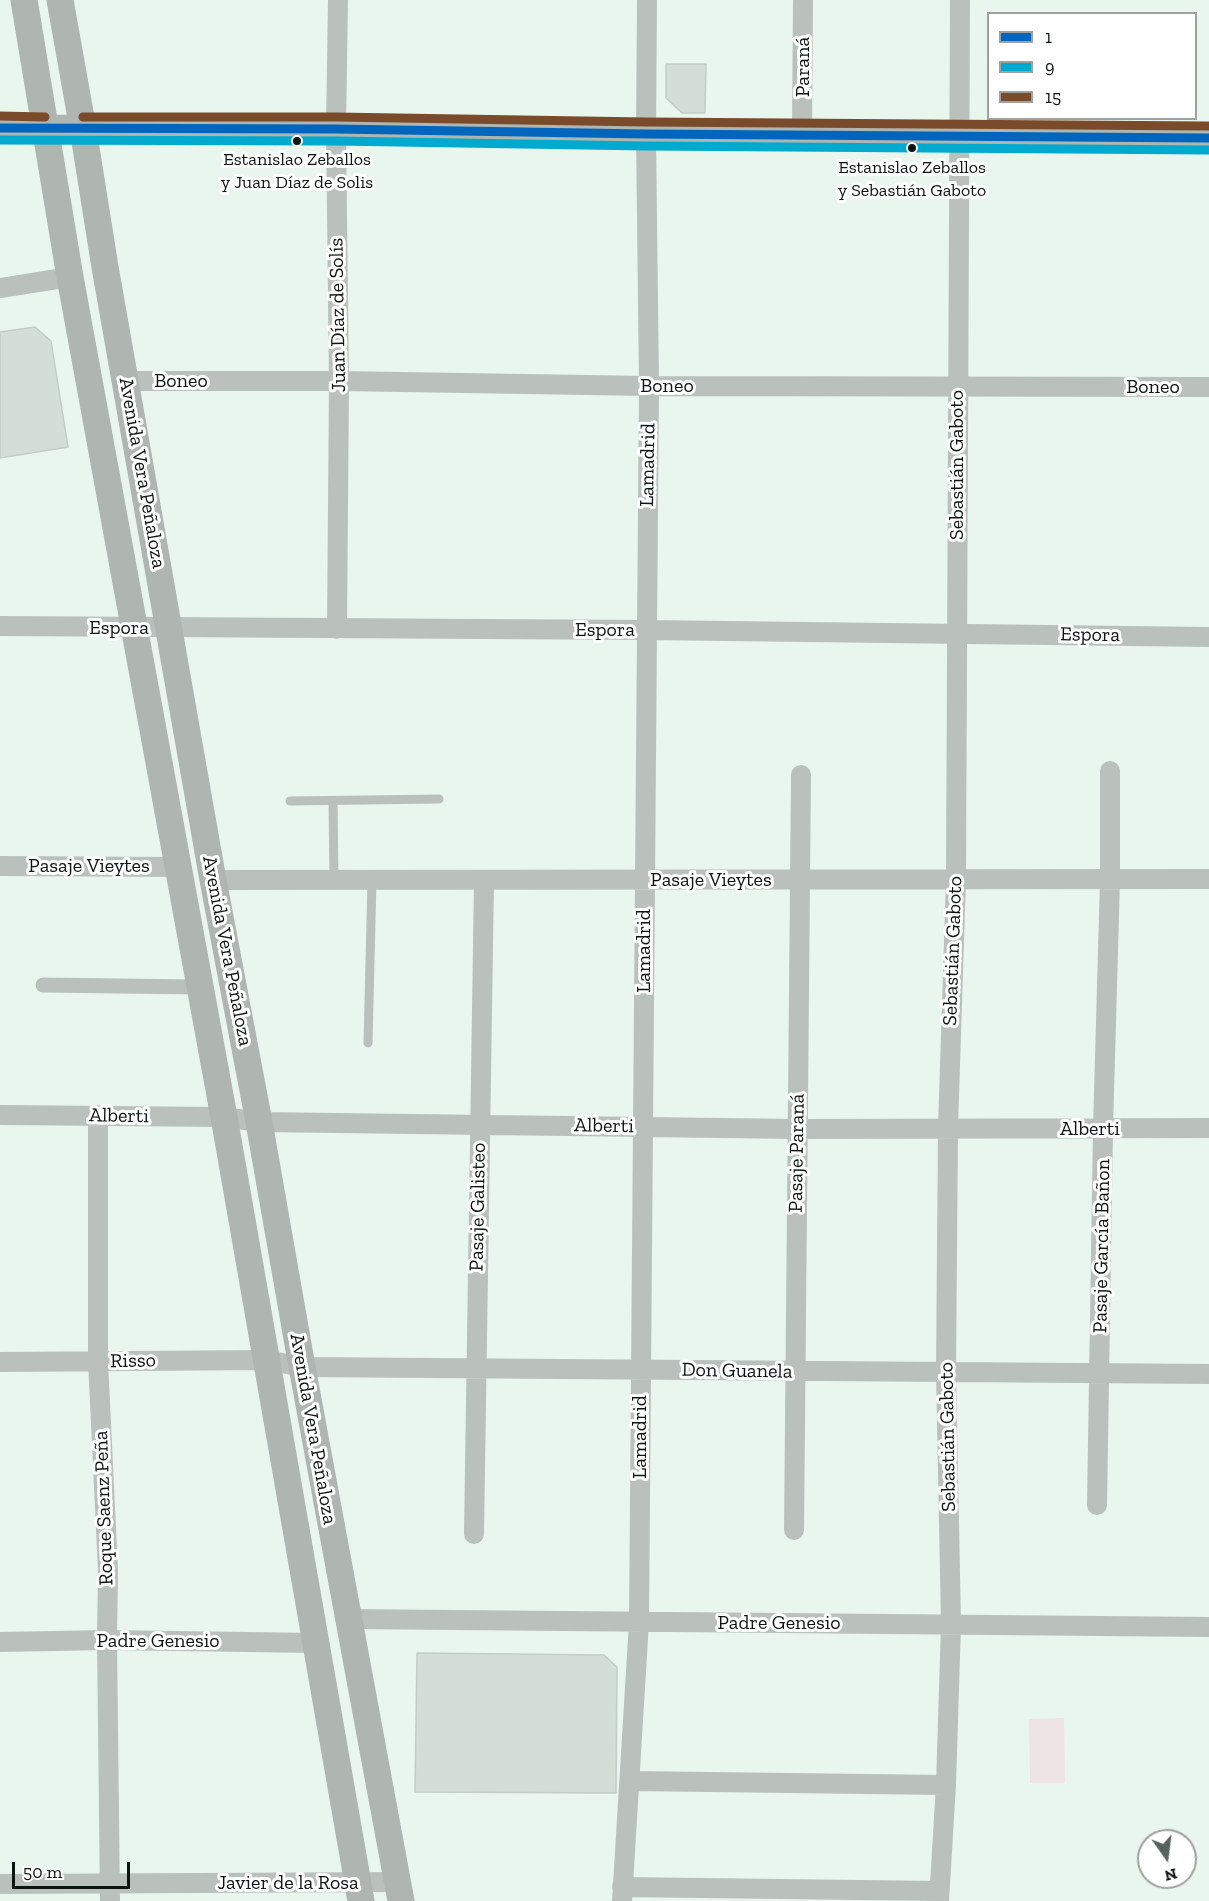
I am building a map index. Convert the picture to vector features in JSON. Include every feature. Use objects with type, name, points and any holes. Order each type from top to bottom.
[{"type":"main road","name":"Avenida Vera Peñaloza","points":[[24,0],[70,277],[224,1117],[359,1892]]},
{"type":"main road","name":"Avenida Vera Peñaloza","points":[[60,0],[213,880],[399,1892]]},
{"type":"main road","points":[[0,128],[1209,138]]},
{"type":"street","name":"Juan Díaz de Solís","points":[[337,629],[338,0]]},
{"type":"street","name":"Lamadrid","points":[[622,1894],[639,1622],[649,386],[647,0]]},
{"type":"street","name":"Paraná","points":[[802,134],[803,0]]},
{"type":"street","name":"Sebastián Gaboto","points":[[939,1896],[946,1785],[951,1624],[946,1371],[948,1128],[956,879],[960,0]]},
{"type":"street","points":[[0,288],[70,277]]},
{"type":"street","name":"Boneo","points":[[126,381],[339,381],[649,386],[1209,387]]},
{"type":"street","name":"Espora","points":[[0,626],[646,630],[1209,637]]},
{"type":"street","name":"Pasaje García Bañon","points":[[1097,1505],[1103,1129],[1110,879],[1110,771]]},
{"type":"street","name":"Pasaje Paraná","points":[[794,1530],[801,775]]},
{"type":"street","name":"Pasaje Vieytes","points":[[0,866],[178,867]]},
{"type":"street","name":"Pasaje Vieytes","points":[[213,880],[1209,879]]},
{"type":"street","name":"Pasaje Galisteo","points":[[474,1534],[484,880]]},
{"type":"street","points":[[43,985],[199,987]]},
{"type":"street","name":"Alberti","points":[[0,1115],[224,1117],[259,1122],[798,1129],[1209,1128]]},
{"type":"street","name":"Roque Saenz Peña","points":[[98,1115],[98,1361],[108,1570],[110,1892]]},
{"type":"street","name":"Risso","points":[[0,1362],[267,1360]]},
{"type":"street","name":"Don Guanela","points":[[267,1360],[302,1367],[1209,1374]]},
{"type":"street","name":"Padre Genesio","points":[[348,1619],[1209,1627]]},
{"type":"street","name":"Padre Genesio","points":[[0,1642],[315,1643]]},
{"type":"street","points":[[630,1781],[946,1785]]},
{"type":"street","name":"Javier de la Rosa","points":[[0,1884],[110,1892],[399,1892]]},
{"type":"street","points":[[622,1894],[939,1896]]},
{"type":"lane","points":[[290,801],[439,799]]},
{"type":"lane","points":[[333,801],[334,880]]},
{"type":"lane","points":[[368,1043],[372,880]]},
{"type":"shaded area","points":[[1064,1718],[1065,1783],[1030,1783],[1029,1719]]},
{"type":"building","points":[[666,64],[706,64],[705,113],[682,113],[666,98]]},
{"type":"building","points":[[35,327],[51,341],[68,447],[0,458],[0,332]]},
{"type":"building","points":[[417,1653],[604,1655],[617,1667],[616,1793],[415,1792]]},
{"type":"transit line","name":"15","points":[[0,116],[45,117]]},
{"type":"transit line","name":"15","points":[[83,117],[336,117],[646,122],[1209,126]]},
{"type":"transit line","name":"1","points":[[0,128],[1209,138]]},
{"type":"transit line","name":"9","points":[[0,140],[1209,150]]},
{"type":"place","name":"Estanislao Zeballos y Juan Díaz de Solis","points":[[297,141]]},
{"type":"place","name":"Estanislao Zeballos y Sebastián Gaboto","points":[[912,148]]}]
